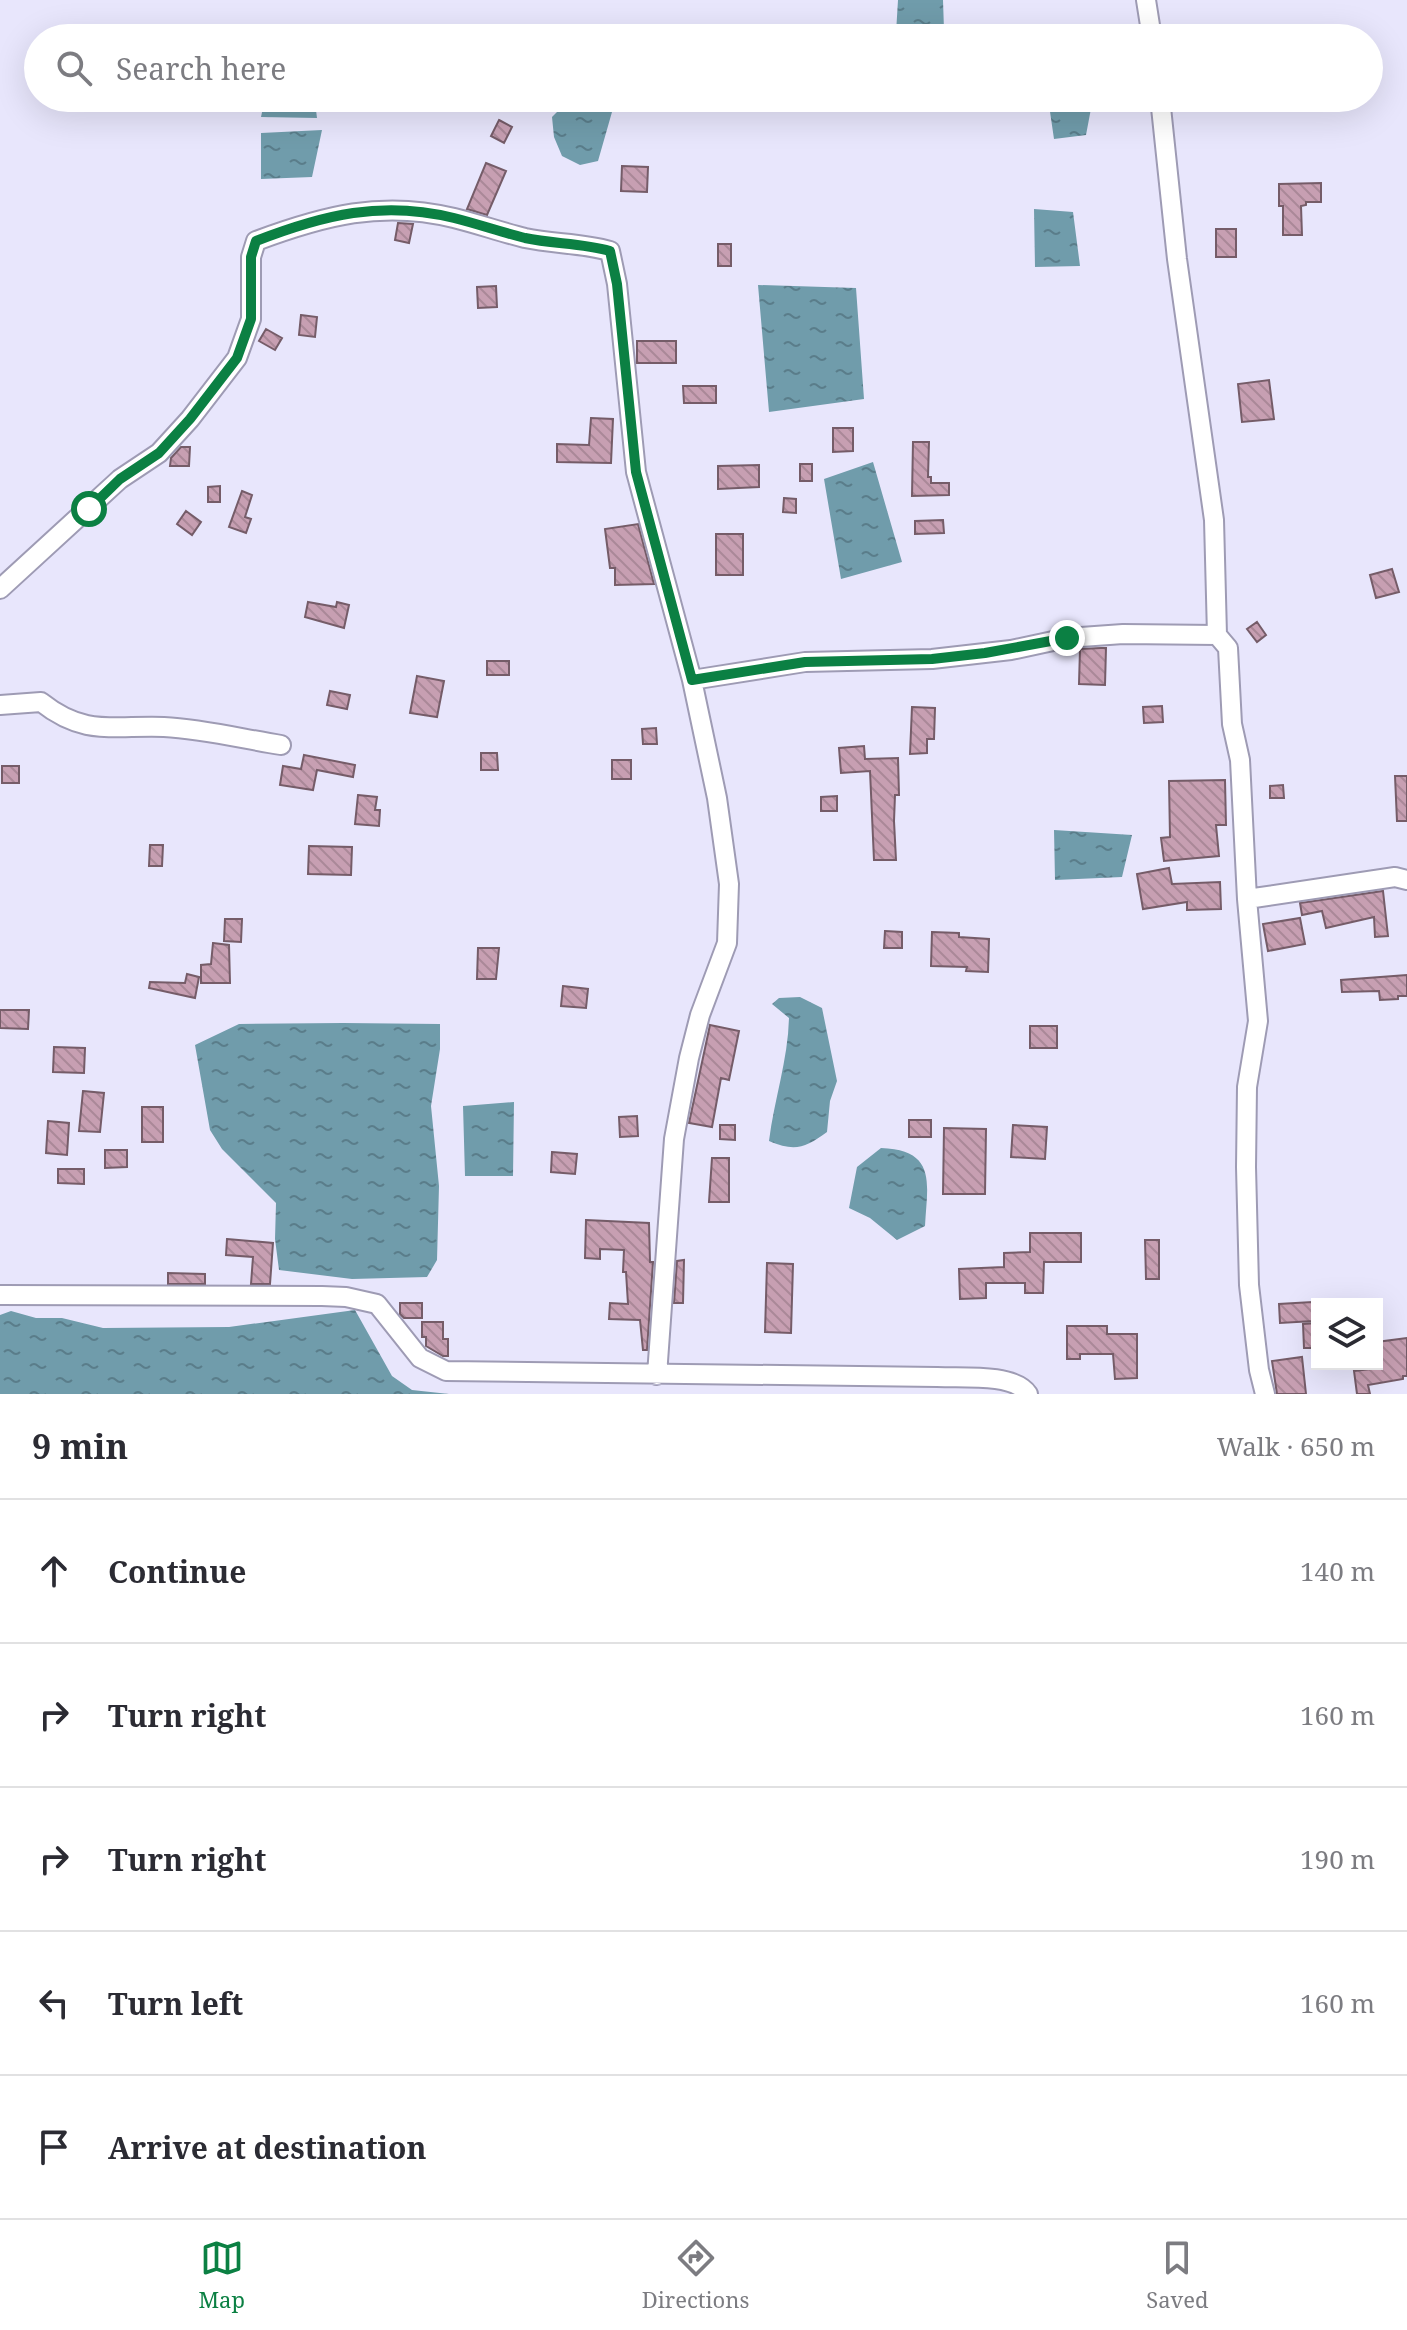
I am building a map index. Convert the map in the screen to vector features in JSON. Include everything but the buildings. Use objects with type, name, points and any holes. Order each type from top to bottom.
[{"type":"street","points":[[1146,0],[1150,24]]},
{"type":"street","points":[[1161,112],[1177,259],[1214,520],[1217,635],[1228,648],[1232,724],[1240,760],[1247,899],[1258,1021],[1247,1087],[1249,1285],[1259,1370],[1265,1394]]},
{"type":"street","points":[[0,589],[120,479],[159,453],[237,358],[251,319],[251,257],[256,241],[328,216],[365,210],[412,211],[451,217],[527,238],[594,246],[610,251],[617,284],[636,472],[692,680],[717,798],[729,884],[729,921],[722,962],[700,1015],[674,1139],[657,1375]]},
{"type":"street","points":[[692,680],[805,662],[932,659],[980,654],[1067,638],[1123,634],[1217,635]]},
{"type":"street","points":[[0,705],[41,702],[60,717],[99,729],[166,727],[281,745]]},
{"type":"street","points":[[1247,899],[1395,877],[1407,880]]},
{"type":"street","points":[[0,1295],[346,1297],[377,1304],[420,1358],[446,1371],[548,1370],[657,1375],[989,1379],[1014,1382],[1028,1394]]},
{"type":"water","points":[[898,0],[943,0],[944,24],[897,24]]},
{"type":"water","points":[[262,112],[316,112],[317,118],[261,117]]},
{"type":"water","points":[[557,112],[612,112],[598,161],[580,165],[562,156],[554,137],[552,117]]},
{"type":"water","points":[[1050,112],[1090,112],[1086,135],[1054,139]]},
{"type":"water","points":[[322,130],[312,177],[261,179],[261,133]]},
{"type":"water","points":[[1034,209],[1073,212],[1080,266],[1035,267]]},
{"type":"water","points":[[758,285],[856,288],[864,399],[769,412]]},
{"type":"water","points":[[873,462],[902,562],[841,579],[824,479]]},
{"type":"water","points":[[1054,830],[1132,835],[1122,877],[1055,880]]},
{"type":"water","points":[[800,997],[822,1008],[837,1081],[830,1101],[827,1132],[806,1145],[793,1147],[769,1141],[789,1018],[772,1004],[779,998]]},
{"type":"water","points":[[239,1024],[440,1024],[440,1049],[431,1106],[439,1186],[437,1260],[427,1277],[352,1279],[279,1270],[275,1239],[276,1203],[222,1149],[210,1130],[195,1045]]},
{"type":"water","points":[[514,1102],[513,1176],[465,1176],[463,1106]]},
{"type":"water","points":[[881,1148],[912,1155],[925,1172],[925,1226],[897,1240],[870,1218],[849,1208],[857,1167]]},
{"type":"water","points":[[355,1310],[392,1376],[412,1390],[449,1394],[0,1394],[0,1315],[11,1311],[103,1328],[229,1327]]},
{"type":"route","points":[[89,509],[120,479],[159,453],[237,358],[251,319],[251,257],[256,241],[328,216],[365,210],[412,211],[451,217],[527,238],[594,246],[610,251],[617,284],[636,472],[692,680],[805,662],[932,659],[1011,650],[1067,638]]}]
